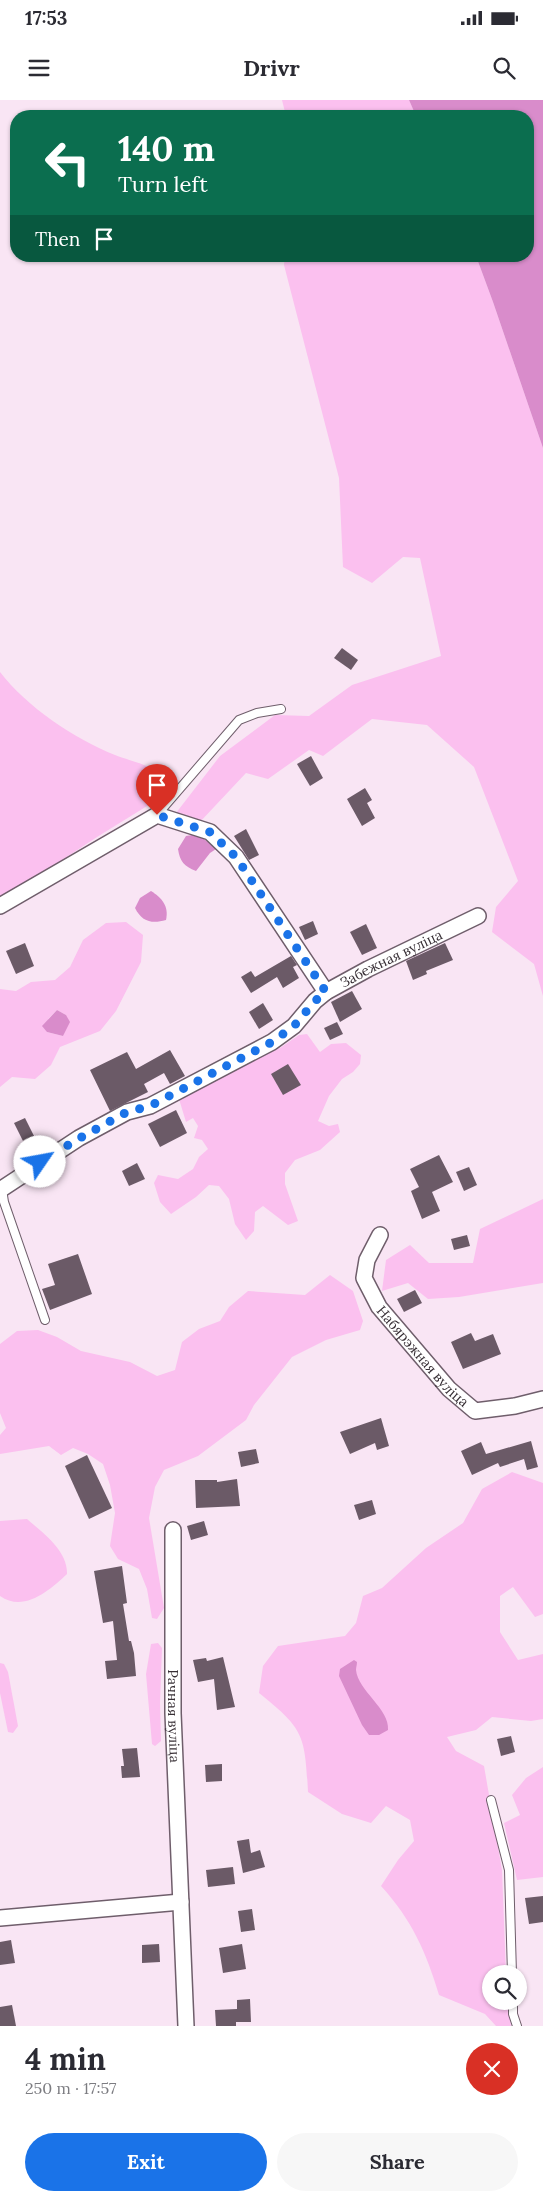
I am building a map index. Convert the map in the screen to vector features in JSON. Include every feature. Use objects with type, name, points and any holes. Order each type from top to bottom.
[{"type":"street","points":[[0,906],[157,815],[210,832],[236,857],[326,992]]},
{"type":"street","name":"Забежная вуліца","points":[[1,1189],[80,1138],[127,1112],[150,1106],[272,1042],[294,1026],[315,1001],[326,992],[368,969],[478,916]]},
{"type":"street","name":"Набярэжная вуліца","points":[[380,1235],[367,1260],[364,1278],[379,1307],[449,1389],[476,1411],[515,1406],[543,1399]]},
{"type":"street","name":"Рачная вуліца","points":[[173,1530],[173,1713],[186,2026]]},
{"type":"street","points":[[0,1918],[181,1902]]},
{"type":"lane","points":[[157,815],[239,720],[257,713],[281,709]]},
{"type":"lane","points":[[1,1189],[45,1320]]},
{"type":"lane","points":[[491,1800],[509,1870],[512,1965]]},
{"type":"lane","points":[[513,2010],[517,2026]]},
{"type":"shaded area","points":[[282,100],[409,100],[413,110],[284,110]]},
{"type":"shaded area","points":[[409,100],[543,100],[543,448],[478,262],[534,262],[534,110],[413,110]]},
{"type":"shaded area","points":[[284,262],[478,262],[493,302],[543,448],[543,996],[534,964],[492,932],[496,907],[518,881],[474,767],[427,725],[372,719],[323,756],[309,750],[268,779],[246,773],[199,823],[176,813],[220,756],[275,715],[309,716],[352,685],[441,656],[420,558],[403,557],[372,583],[343,567],[339,478]]},
{"type":"shaded area","points":[[0,672],[23,697],[67,730],[99,748],[147,766],[166,779],[160,798],[0,901]]},
{"type":"shaded area","points":[[198,834],[216,849],[210,853],[196,871],[183,863],[178,849],[186,836]]},
{"type":"shaded area","points":[[151,891],[164,903],[167,915],[166,920],[148,921],[135,908],[140,898]]},
{"type":"shaded area","points":[[126,922],[143,935],[141,962],[116,1011],[100,1031],[60,1047],[51,1065],[35,1079],[12,1077],[0,1087],[0,989],[16,991],[31,982],[55,980],[70,967],[83,940],[106,923]],"holes":[[[57,1010],[66,1015],[63,1036],[47,1032],[48,1019]]]},
{"type":"shaded area","points":[[57,1010],[66,1015],[70,1022],[63,1036],[47,1032],[42,1026]]},
{"type":"shaded area","points":[[307,1034],[320,1052],[331,1044],[346,1043],[361,1055],[360,1064],[353,1072],[342,1079],[329,1096],[318,1121],[329,1126],[338,1124],[340,1132],[320,1150],[295,1160],[285,1173],[285,1184],[298,1221],[288,1225],[263,1206],[255,1212],[254,1231],[246,1240],[235,1224],[229,1199],[219,1186],[209,1185],[196,1197],[171,1214],[160,1202],[154,1183],[158,1175],[178,1179],[193,1169],[199,1157],[208,1149],[202,1140],[194,1138],[198,1126],[193,1118],[186,1122],[179,1099],[249,1060],[280,1048],[299,1035]]},
{"type":"shaded area","points":[[543,1199],[543,1283],[459,1297],[428,1299],[408,1283],[382,1291],[386,1260],[410,1245],[429,1263],[473,1263],[480,1229]]},
{"type":"shaded area","points":[[330,1275],[353,1291],[363,1321],[360,1330],[326,1340],[292,1357],[254,1405],[246,1420],[198,1456],[164,1470],[155,1487],[149,1518],[164,1608],[157,1619],[152,1618],[147,1589],[139,1569],[118,1559],[110,1546],[115,1513],[110,1485],[103,1464],[88,1454],[73,1448],[61,1455],[49,1446],[0,1454],[0,1435],[6,1428],[0,1413],[0,1344],[17,1331],[38,1330],[57,1337],[81,1351],[130,1362],[157,1376],[175,1370],[182,1342],[199,1329],[220,1321],[229,1307],[248,1291],[305,1295]]},
{"type":"shaded area","points":[[512,1472],[543,1483],[543,1614],[535,1617],[513,1587],[500,1596],[500,1632],[518,1660],[543,1654],[543,1719],[531,1721],[492,1717],[476,1730],[447,1737],[456,1751],[484,1766],[502,1870],[506,1965],[482,1965],[482,2010],[509,2010],[511,2026],[496,2026],[485,2014],[439,1995],[417,1937],[401,1911],[381,1886],[398,1860],[414,1841],[410,1820],[386,1806],[371,1823],[342,1814],[308,1792],[303,1745],[299,1735],[285,1716],[259,1693],[263,1666],[278,1646],[345,1636],[356,1623],[363,1596],[382,1588],[426,1548],[463,1523],[482,1489]]},
{"type":"shaded area","points":[[27,1519],[47,1536],[59,1550],[66,1566],[67,1574],[53,1587],[36,1597],[27,1601],[9,1601],[0,1596],[0,1521]]},
{"type":"shaded area","points":[[158,1643],[162,1648],[161,1741],[155,1746],[152,1744],[146,1674],[151,1644]]},
{"type":"shaded area","points":[[354,1660],[357,1662],[358,1678],[379,1707],[387,1722],[388,1730],[379,1735],[369,1735],[362,1725],[339,1676],[340,1669]]},
{"type":"shaded area","points":[[0,1663],[4,1664],[8,1672],[18,1726],[13,1733],[8,1732],[0,1693]]},
{"type":"shaded area","points":[[543,1767],[543,1877],[517,1880],[504,1823],[520,1815],[512,1795],[526,1778]]},
{"type":"building","points":[[342,648],[358,660],[351,670],[334,658]]},
{"type":"building","points":[[311,756],[323,778],[310,786],[297,764]]},
{"type":"building","points":[[365,788],[372,800],[367,803],[375,818],[362,826],[347,799]]},
{"type":"building","points":[[246,829],[259,855],[249,860],[234,836]]},
{"type":"building","points":[[313,921],[318,934],[305,940],[299,927]]},
{"type":"building","points":[[366,924],[377,948],[362,955],[350,932]]},
{"type":"building","points":[[25,943],[34,966],[16,974],[6,951]]},
{"type":"building","points":[[445,943],[453,960],[426,971],[427,974],[413,980],[406,961]]},
{"type":"building","points":[[291,956],[297,965],[293,967],[299,978],[283,988],[277,977],[251,993],[241,977],[251,971],[255,977]]},
{"type":"building","points":[[352,991],[362,1009],[340,1022],[331,1002]]},
{"type":"building","points":[[263,1003],[273,1020],[259,1029],[249,1012]]},
{"type":"building","points":[[337,1022],[343,1034],[330,1040],[324,1028]]},
{"type":"building","points":[[170,1050],[185,1076],[170,1084],[164,1073],[144,1084],[148,1092],[110,1111],[90,1070],[127,1052],[136,1069]]},
{"type":"building","points":[[288,1064],[301,1085],[283,1095],[271,1074]]},
{"type":"building","points":[[176,1110],[187,1133],[160,1147],[148,1124]]},
{"type":"building","points":[[25,1118],[34,1136],[23,1141],[14,1123]]},
{"type":"building","points":[[439,1155],[453,1182],[432,1192],[440,1211],[422,1219],[411,1191],[419,1187],[410,1169]]},
{"type":"building","points":[[137,1163],[145,1179],[129,1186],[122,1171]]},
{"type":"building","points":[[469,1167],[477,1185],[464,1191],[456,1172]]},
{"type":"building","points":[[467,1235],[470,1246],[454,1250],[451,1239]]},
{"type":"building","points":[[78,1254],[92,1294],[50,1310],[42,1289],[55,1285],[48,1264]]},
{"type":"building","points":[[415,1290],[422,1303],[404,1312],[397,1299]]},
{"type":"building","points":[[471,1333],[475,1341],[493,1334],[501,1354],[463,1369],[451,1342]]},
{"type":"building","points":[[381,1418],[389,1446],[377,1450],[375,1443],[350,1454],[340,1432]]},
{"type":"building","points":[[531,1441],[538,1467],[527,1470],[524,1459],[500,1467],[498,1463],[472,1475],[461,1451],[481,1442],[486,1454]]},
{"type":"building","points":[[256,1449],[259,1463],[241,1467],[238,1452]]},
{"type":"building","points":[[87,1455],[112,1508],[89,1519],[65,1466]]},
{"type":"building","points":[[237,1479],[240,1506],[196,1508],[195,1480],[217,1480],[217,1482]]},
{"type":"building","points":[[372,1500],[376,1514],[359,1520],[354,1505]]},
{"type":"building","points":[[204,1521],[208,1535],[191,1540],[187,1526]]},
{"type":"building","points":[[122,1566],[127,1603],[123,1604],[129,1641],[131,1641],[134,1653],[136,1676],[107,1679],[105,1661],[117,1660],[113,1621],[103,1623],[94,1571]]},
{"type":"building","points":[[223,1657],[235,1707],[217,1710],[214,1679],[198,1682],[193,1660],[206,1658],[207,1661]]},
{"type":"building","points":[[511,1736],[515,1752],[501,1756],[497,1739]]},
{"type":"building","points":[[137,1748],[140,1777],[122,1778],[121,1766],[124,1766],[122,1749]]},
{"type":"building","points":[[222,1764],[222,1781],[206,1782],[205,1765]]},
{"type":"building","points":[[249,1839],[251,1853],[260,1850],[265,1867],[243,1873],[237,1841]]},
{"type":"building","points":[[233,1867],[235,1884],[208,1887],[206,1870]]},
{"type":"building","points":[[543,1896],[543,1922],[529,1924],[525,1898]]},
{"type":"building","points":[[252,1909],[255,1930],[241,1932],[238,1911]]},
{"type":"building","points":[[11,1940],[15,1963],[0,1965],[0,1942]]},
{"type":"building","points":[[159,1944],[160,1962],[142,1963],[142,1945]]},
{"type":"building","points":[[242,1944],[246,1969],[223,1973],[219,1948]]},
{"type":"building","points":[[250,1999],[251,2022],[236,2022],[236,2026],[216,2026],[215,2010],[237,2009],[237,2000]]},
{"type":"building","points":[[12,2005],[16,2026],[0,2026],[0,2007]]},
{"type":"route","points":[[40,1162],[127,1112],[150,1106],[272,1042],[294,1026],[315,1001],[326,992],[236,857],[210,832],[157,815]]}]
